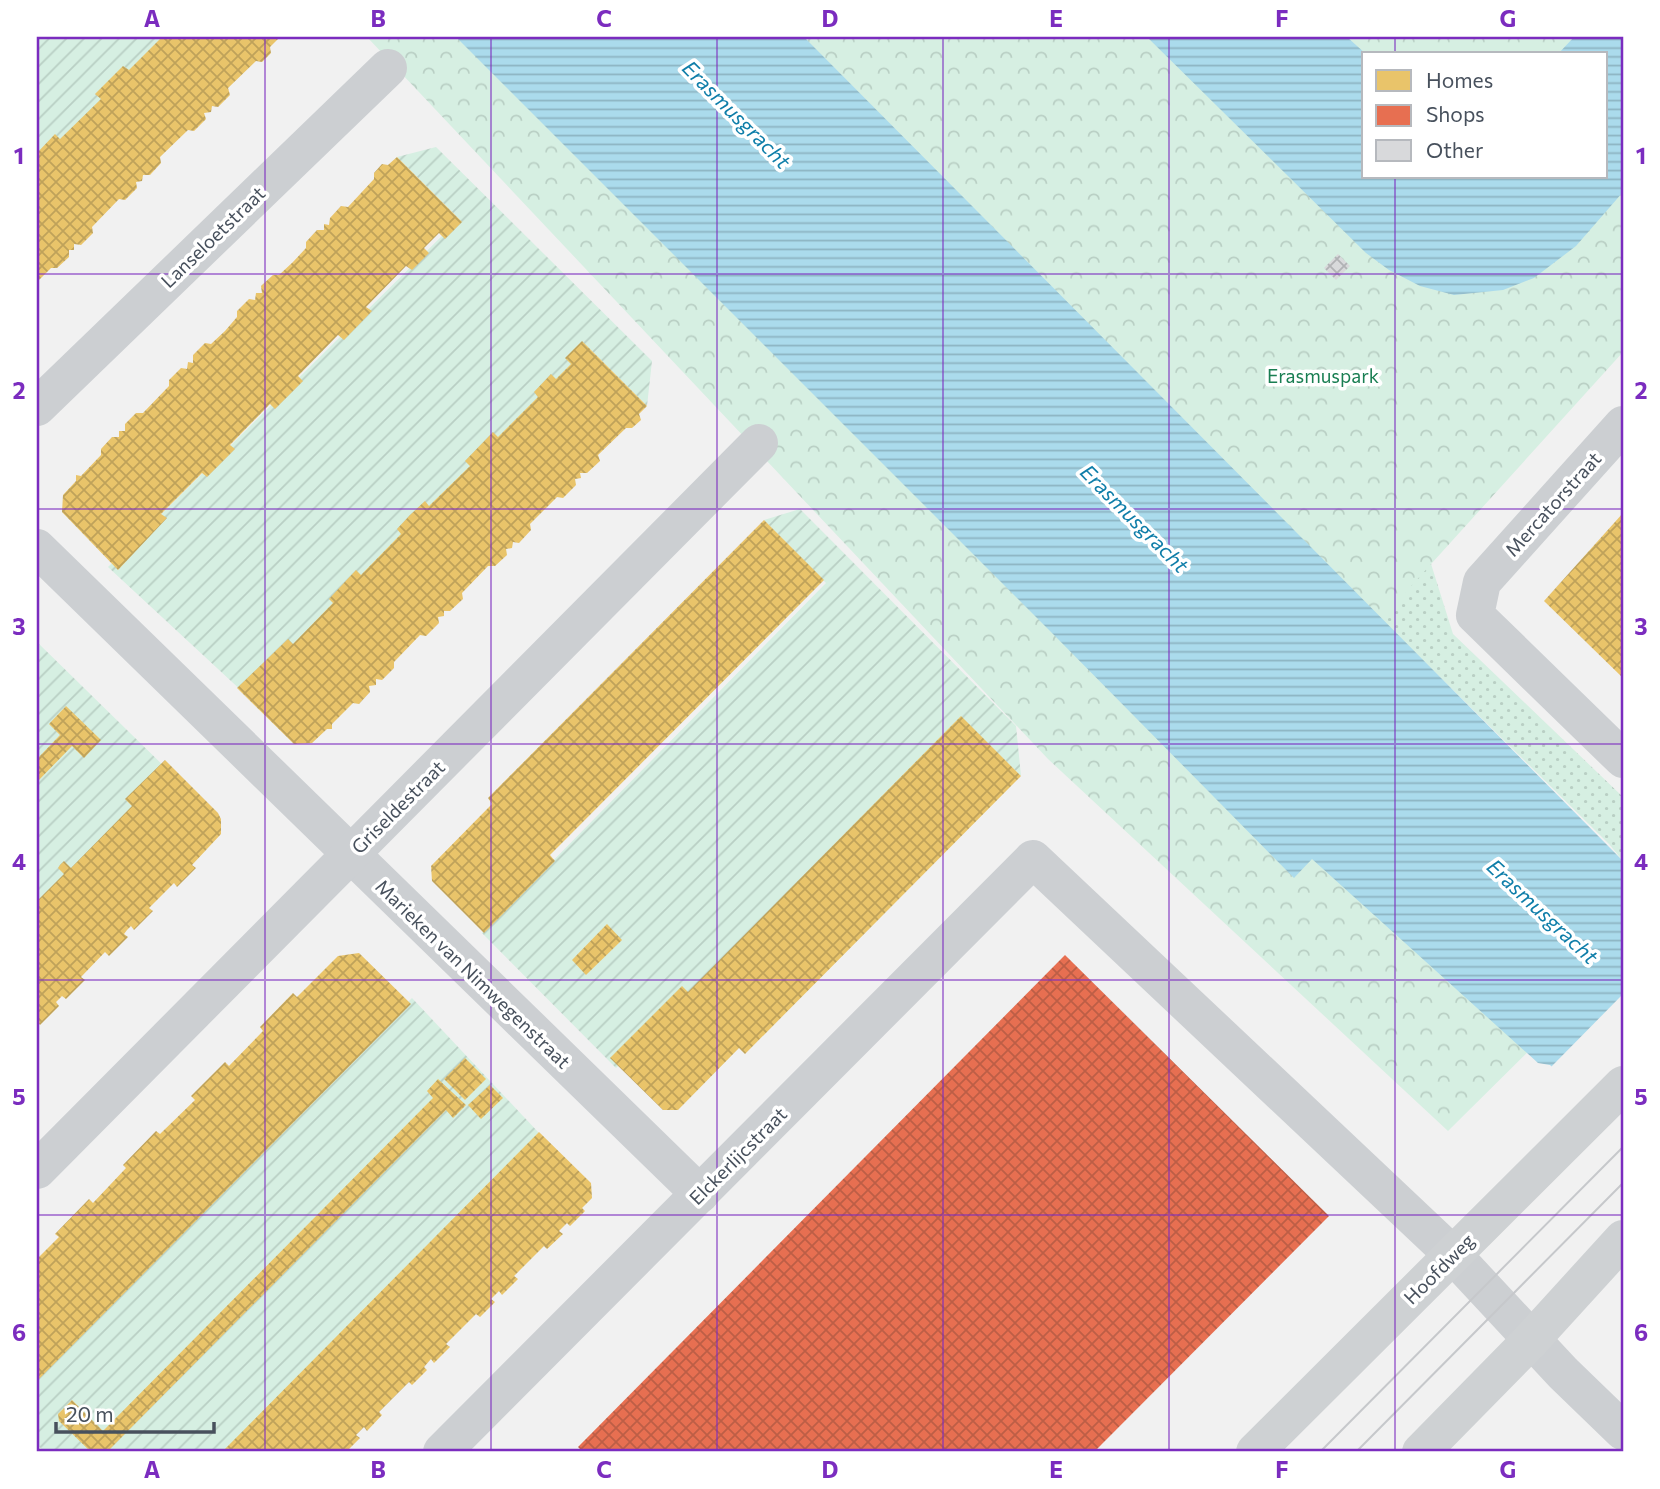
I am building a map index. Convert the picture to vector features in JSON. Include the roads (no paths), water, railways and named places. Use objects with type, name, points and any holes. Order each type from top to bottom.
[{"type":"street","name":"Lanseloetstraat","points":[[37,407],[388,68]]},
{"type":"street","name":"Mercatorstraat","points":[[1623,425],[1482,582],[1475,615],[1623,759]]},
{"type":"street","name":"Griseldestraat","points":[[37,1170],[759,443]]},
{"type":"street","name":"Marieken van Nimwegenstraat","points":[[37,548],[700,1194]]},
{"type":"street","name":"Elckerlijcstraat","points":[[442,1452],[1033,859],[1452,1255]]},
{"type":"street","name":"Hoofdweg","points":[[1255,1452],[1623,1085]]},
{"type":"street","points":[[1421,1452],[1531,1340],[1623,1239]]},
{"type":"street","points":[[1452,1255],[1531,1340],[1623,1431]]},
{"type":"water","name":"Erasmusgracht","points":[[456,37],[804,37],[1623,861],[1623,1136],[1550,1065],[1538,1063],[1312,859],[1294,878]]},
{"type":"water","points":[[1147,37],[1347,37],[1364,52],[1362,178],[1608,178],[1608,52],[1560,52],[1574,37],[1623,37],[1623,192],[1576,246],[1534,278],[1503,290],[1454,295],[1420,286],[1389,270],[1366,253]]},
{"type":"tram line","points":[[1320,1452],[1623,1147]]},
{"type":"tram line","points":[[1356,1452],[1623,1183]]},
{"type":"park label","name":"Erasmuspark","points":[[1323,376]]}]
